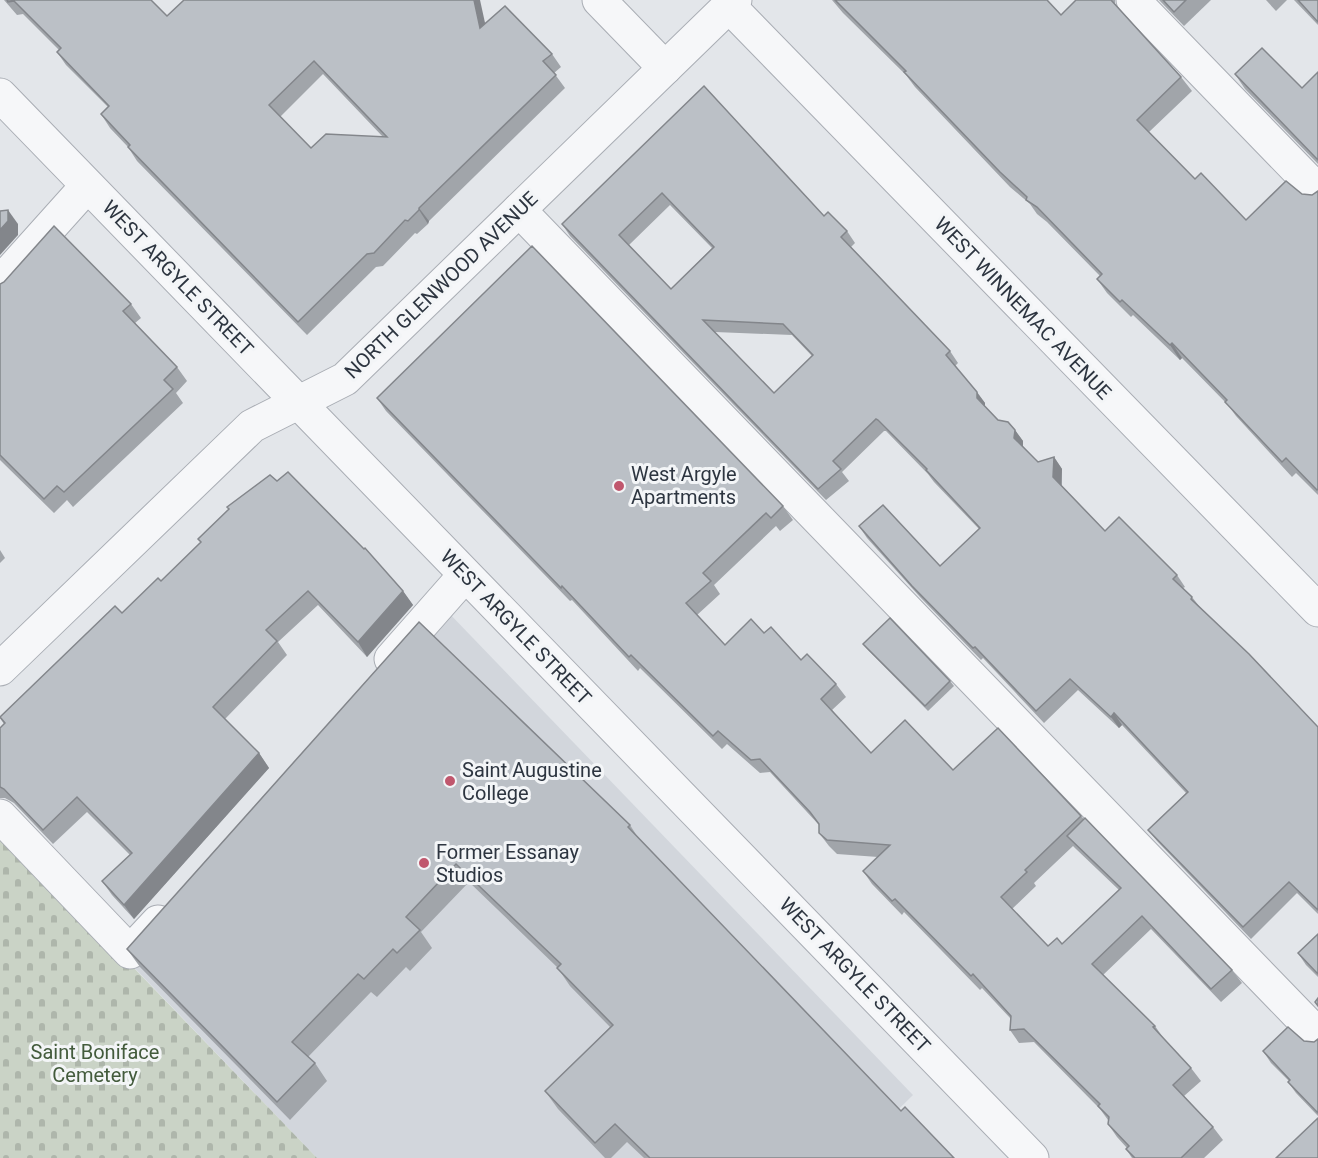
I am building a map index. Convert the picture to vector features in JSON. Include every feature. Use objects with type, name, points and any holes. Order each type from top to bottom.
[{"type":"street","points":[[598,0],[664,68]]},
{"type":"street","points":[[1133,0],[1318,191]]},
{"type":"street","name":"NORTH GLENWOOD AVENUE","points":[[0,669],[252,426],[345,379],[732,3]]},
{"type":"street","name":"WEST WINNEMAC AVENUE","points":[[732,3],[1318,610]]},
{"type":"street","name":"WEST ARGYLE STREET","points":[[0,95],[1032,1158]]},
{"type":"street","points":[[0,284],[87,186]]},
{"type":"street","points":[[519,210],[1318,1035]]},
{"type":"street","points":[[369,684],[465,575]]},
{"type":"street","points":[[0,816],[130,952],[178,899]]},
{"type":"shaded area","name":"Saint Augustine College","points":[[446,610],[913,1095],[849,1158],[317,1158],[125,958]]},
{"type":"green space","name":"Saint Boniface Cemetery","points":[[0,829],[317,1158],[0,1158]]},
{"type":"building","points":[[7,0],[151,0],[167,16],[184,0],[474,0],[480,28],[505,6],[552,54],[543,61],[556,75],[408,221],[405,220],[374,253],[367,254],[298,322],[128,147],[130,145],[101,114],[109,106],[57,52],[61,48],[14,1],[8,2]],"holes":[[[314,61],[387,137],[326,134],[311,148],[269,105]]]},
{"type":"building","points":[[835,0],[1047,0],[1061,15],[1076,0],[1111,0],[1181,77],[1137,120],[1195,179],[1201,173],[1246,220],[1286,181],[1302,194],[1312,195],[1318,191],[1317,490],[1286,458],[1282,462],[1172,343],[1170,345],[1097,279],[1102,274],[1037,207],[1026,200],[1027,197],[1000,172],[904,72],[906,71]]},
{"type":"building","points":[[1163,0],[1186,0],[1174,12]]},
{"type":"building","points":[[1298,0],[1318,0],[1318,22]]},
{"type":"building","points":[[1262,48],[1302,88],[1318,72],[1318,160],[1235,74]]},
{"type":"building","points":[[704,86],[824,216],[828,212],[847,231],[841,237],[950,351],[946,355],[977,392],[977,398],[998,420],[1008,422],[1015,430],[1014,438],[1038,462],[1054,457],[1053,477],[1105,531],[1119,517],[1177,575],[1173,579],[1192,597],[1191,599],[1249,654],[1318,727],[1318,910],[1289,882],[1243,927],[1148,830],[1188,792],[1114,713],[1111,717],[1070,679],[1036,711],[912,586],[859,526],[883,505],[940,566],[980,528],[927,469],[878,420],[876,419],[833,461],[841,469],[818,489],[562,224]],"holes":[[[662,193],[714,247],[671,289],[619,235]],[[703,320],[783,324],[813,355],[774,393]]]},
{"type":"building","points":[[8,210],[8,221],[0,230],[0,211]]},
{"type":"building","points":[[54,226],[131,304],[123,311],[177,367],[164,380],[173,389],[64,492],[57,486],[44,499],[0,455],[0,284]]},
{"type":"building","points":[[532,246],[783,506],[771,518],[766,513],[703,573],[711,581],[686,603],[725,645],[751,619],[764,633],[771,627],[801,660],[807,654],[836,684],[821,699],[871,753],[905,720],[953,770],[998,728],[1081,816],[1025,870],[1027,872],[1001,897],[1048,946],[1057,938],[1062,944],[1121,888],[1067,836],[1085,818],[1232,970],[1211,989],[1142,916],[1092,964],[1155,1026],[1153,1027],[1191,1068],[1173,1085],[1213,1127],[1181,1158],[1135,1158],[1126,1149],[1129,1146],[1108,1124],[1109,1117],[1098,1106],[1100,1104],[1024,1029],[1010,1030],[1011,1016],[973,974],[971,976],[895,899],[892,901],[863,871],[890,845],[827,840],[819,833],[819,824],[810,812],[760,759],[751,760],[718,731],[713,736],[631,655],[629,657],[377,398]]},
{"type":"building","points":[[288,472],[365,548],[403,591],[358,642],[308,591],[266,630],[277,641],[213,707],[259,753],[124,905],[102,881],[132,853],[77,797],[43,830],[0,787],[0,728],[5,723],[0,717],[115,606],[122,613],[158,578],[161,581],[201,542],[198,539],[229,509],[227,507],[270,475],[277,481]]},
{"type":"building","points":[[890,618],[950,681],[925,706],[863,644]]},
{"type":"building","name":"Saint Augustine College","points":[[419,622],[630,825],[628,827],[901,1111],[905,1107],[954,1158],[650,1158],[615,1124],[595,1143],[545,1091],[613,1025],[557,968],[561,964],[456,864],[406,917],[420,930],[397,953],[393,949],[364,979],[358,974],[292,1042],[315,1063],[277,1102],[127,949]]},
{"type":"building","points":[[1318,934],[1318,974],[1298,953]]},
{"type":"building","points":[[1288,1027],[1304,1041],[1314,1042],[1318,1039],[1318,1113],[1288,1082],[1290,1080],[1263,1051]]},
{"type":"building","points":[[1318,1118],[1318,1158],[1276,1158]]},
{"type":"place","name":"West Argyle Apartments","points":[[619,486]]},
{"type":"place","name":"Saint Augustine College","points":[[450,781]]},
{"type":"place","name":"Former Essanay Studios","points":[[424,863]]}]
